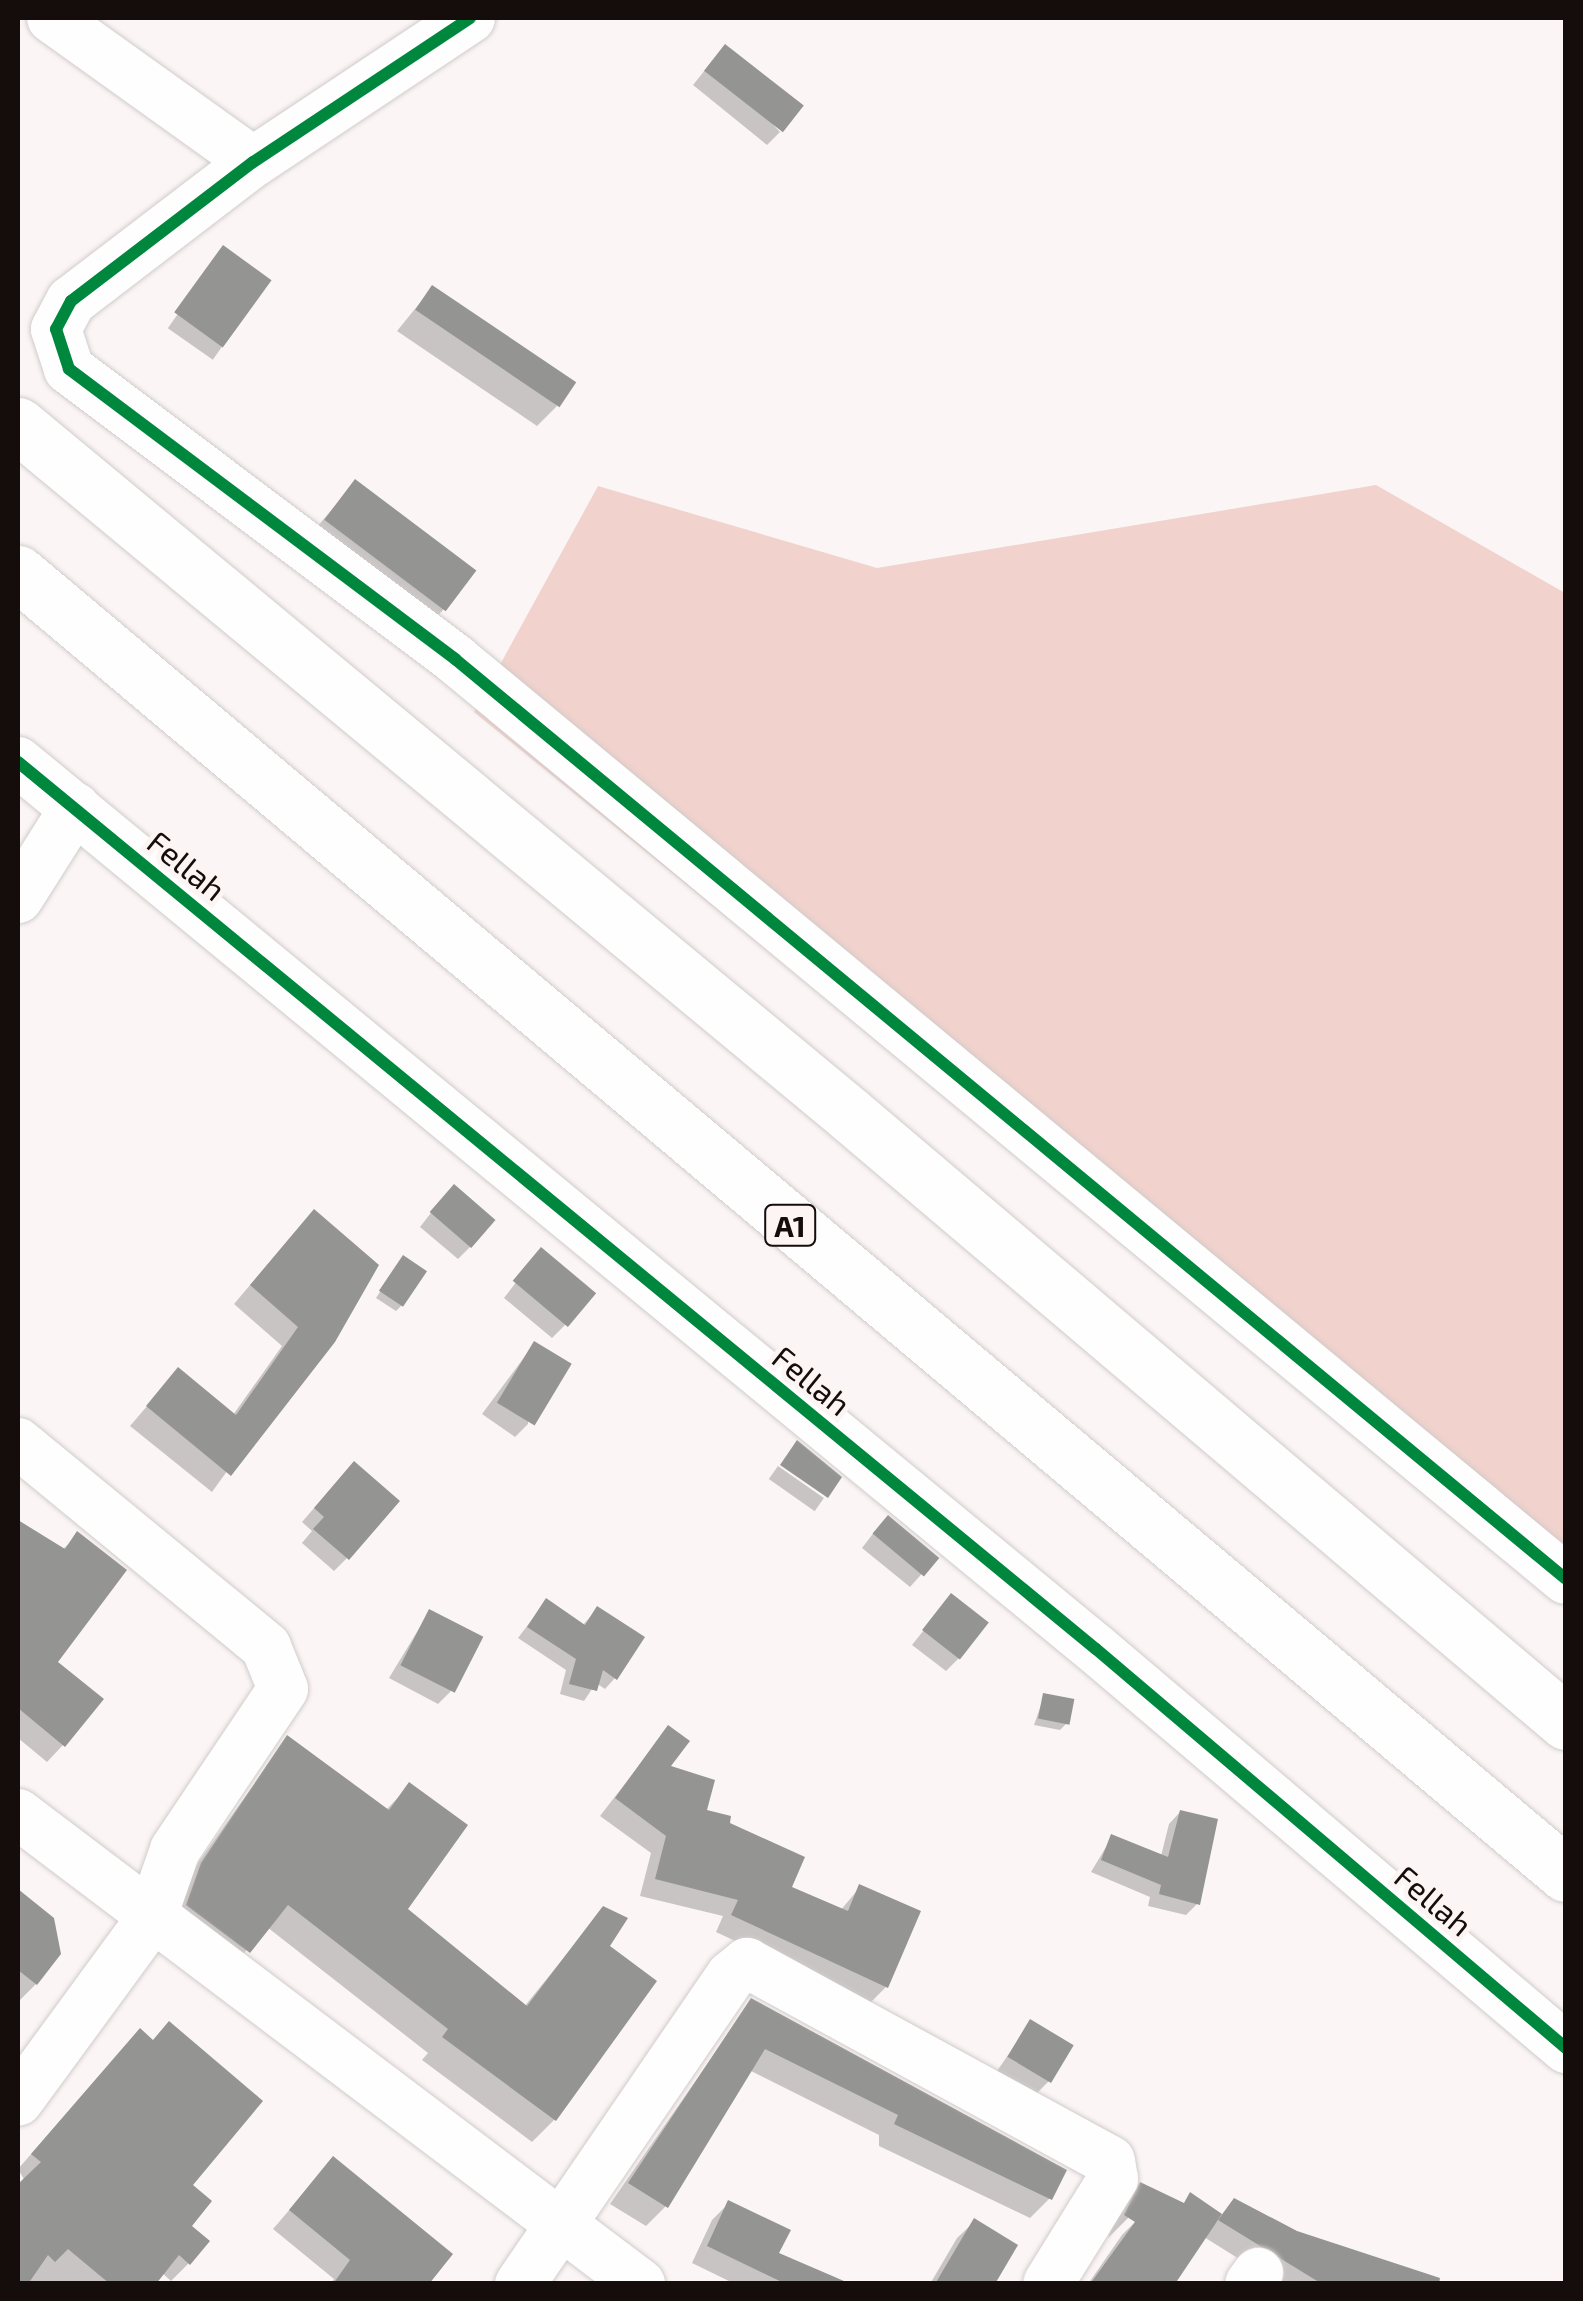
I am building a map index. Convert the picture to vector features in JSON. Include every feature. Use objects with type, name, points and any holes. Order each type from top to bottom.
[{"type":"highway","points":[[18,425],[848,1114],[1566,1722]]},
{"type":"highway","name":"A1","points":[[18,573],[1566,1874]]},
{"type":"street","points":[[52,18],[253,162]]},
{"type":"street","points":[[470,18],[253,162],[71,301],[56,329],[69,368],[454,659],[1566,1579]]},
{"type":"street","name":"Fellah","points":[[18,762],[1080,1636],[1566,2048]]},
{"type":"street","points":[[18,898],[76,808]]},
{"type":"street","points":[[18,1443],[200,1588],[266,1647],[280,1671],[283,1689],[175,1850],[151,1919],[18,2101]]},
{"type":"street","points":[[18,1814],[151,1919],[566,2223],[640,2284]]},
{"type":"street","points":[[520,2284],[566,2223],[685,2041],[747,1963],[1110,2160],[1113,2180],[1048,2284]]},
{"type":"shaded area","points":[[1376,485],[1565,593],[1565,1598],[474,712],[598,486],[877,568]]},
{"type":"building","points":[[725,44],[804,106],[783,132],[704,71]]},
{"type":"building","points":[[223,245],[272,280],[223,347],[174,312]]},
{"type":"building","points":[[432,285],[576,382],[559,407],[415,310]]},
{"type":"building","points":[[355,479],[476,570],[446,611],[324,520]]},
{"type":"building","points":[[454,1184],[496,1220],[471,1248],[430,1212]]},
{"type":"building","points":[[314,1209],[379,1265],[335,1342],[231,1476],[146,1406],[178,1367],[236,1415],[298,1327],[250,1285]]},
{"type":"building","points":[[541,1247],[596,1293],[568,1327],[513,1281]]},
{"type":"building","points":[[403,1255],[427,1271],[403,1307],[379,1291]]},
{"type":"building","points":[[534,1341],[572,1364],[535,1425],[497,1403]]},
{"type":"building","points":[[797,1440],[842,1477],[828,1498],[780,1465]]},
{"type":"building","points":[[354,1461],[400,1501],[349,1560],[313,1529],[324,1517],[314,1508]]},
{"type":"building","points":[[888,1515],[939,1558],[924,1576],[873,1533]]},
{"type":"building","points":[[18,1520],[65,1549],[77,1531],[127,1570],[58,1662],[104,1699],[65,1747],[18,1708]]},
{"type":"building","points":[[951,1593],[989,1623],[960,1660],[922,1630]]},
{"type":"building","points":[[546,1598],[585,1625],[597,1606],[645,1637],[617,1680],[603,1670],[597,1691],[569,1684],[576,1659],[527,1627]]},
{"type":"building","points":[[429,1609],[483,1637],[455,1693],[400,1665]]},
{"type":"building","points":[[1043,1693],[1074,1699],[1069,1725],[1038,1719]]},
{"type":"building","points":[[668,1725],[690,1741],[671,1766],[715,1780],[707,1810],[731,1816],[730,1823],[805,1857],[792,1887],[848,1911],[859,1884],[921,1911],[888,1988],[731,1915],[738,1900],[655,1879],[666,1836],[615,1798]]},
{"type":"building","points":[[287,1735],[389,1810],[409,1782],[468,1825],[408,1909],[527,2006],[603,1906],[628,1918],[610,1946],[657,1981],[556,2121],[442,2037],[448,2029],[288,1905],[250,1953],[186,1905],[201,1863]]},
{"type":"building","points":[[1180,1810],[1218,1819],[1200,1905],[1159,1894],[1161,1885],[1101,1860],[1111,1834],[1168,1857]]},
{"type":"building","points":[[18,1889],[54,1918],[61,1954],[37,1985],[18,1970]]},
{"type":"building","points":[[751,1998],[1067,2170],[1052,2200],[894,2124],[898,2115],[765,2049],[668,2208],[628,2183]]},
{"type":"building","points":[[1030,2019],[1074,2045],[1051,2083],[1007,2057]]},
{"type":"building","points":[[169,2021],[263,2101],[193,2185],[212,2201],[192,2226],[210,2241],[190,2265],[179,2255],[156,2284],[110,2284],[68,2249],[55,2262],[48,2255],[28,2284],[18,2284],[18,2184],[41,2162],[31,2154],[140,2028],[153,2040]]},
{"type":"building","points":[[333,2156],[453,2254],[429,2284],[333,2284],[350,2260],[289,2210]]},
{"type":"building","points":[[1140,2182],[1184,2203],[1190,2192],[1222,2214],[1175,2284],[1090,2284],[1135,2222],[1124,2215]]},
{"type":"building","points":[[1234,2198],[1297,2231],[1440,2278],[1439,2284],[1322,2284],[1218,2220]]},
{"type":"building","points":[[728,2200],[791,2230],[779,2253],[851,2284],[786,2284],[707,2246]]},
{"type":"building","points":[[974,2218],[1018,2245],[995,2284],[935,2284]]},
{"type":"cycle path","points":[[470,18],[253,162],[71,301],[56,329],[69,369],[455,659],[1566,1579]]},
{"type":"cycle path","points":[[18,762],[1096,1649],[1566,2048]]}]
